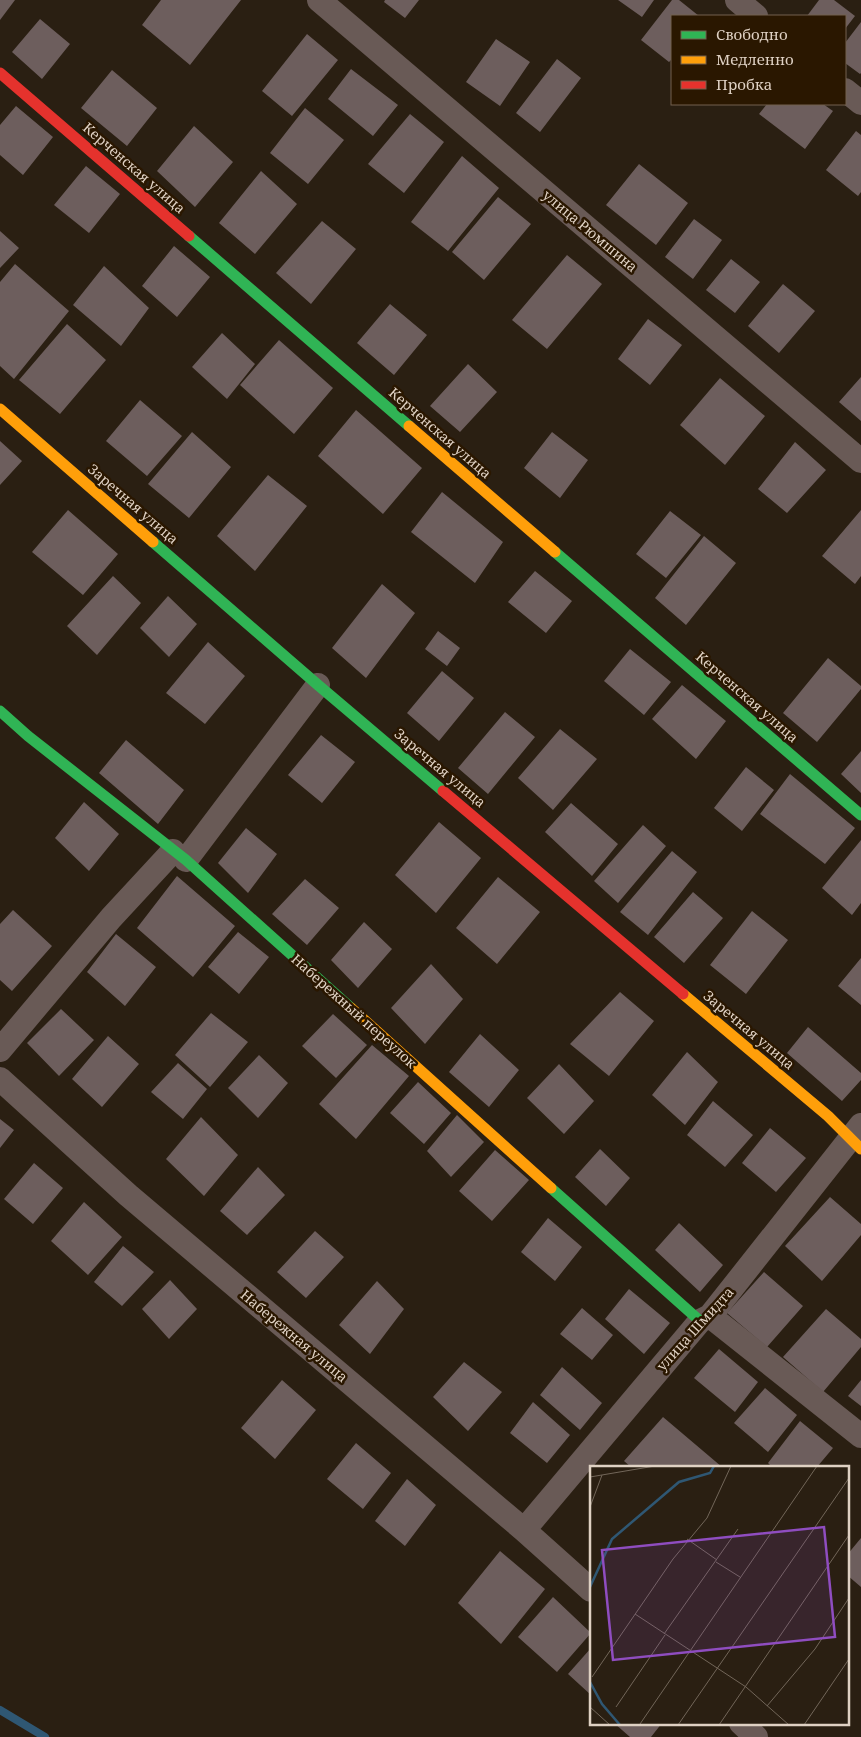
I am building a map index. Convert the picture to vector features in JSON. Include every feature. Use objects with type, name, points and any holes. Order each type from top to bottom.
[{"type":"street","name":"улица Рюмшина","points":[[319,0],[861,462]]},
{"type":"street","points":[[737,0],[755,15]]},
{"type":"street","name":"Керченская улица","points":[[0,73],[861,815]]},
{"type":"street","points":[[846,91],[861,103]]},
{"type":"street","name":"Заречная улица","points":[[0,409],[318,685],[828,1116],[857,1138]]},
{"type":"street","points":[[0,1050],[112,918],[179,856],[318,685]]},
{"type":"street","name":"Набережный переулок","points":[[0,711],[28,736],[179,856],[705,1318],[861,1436]]},
{"type":"street","name":"Набережная улица","points":[[0,1079],[128,1195],[524,1530],[590,1589]]},
{"type":"street","name":"улица Шмидта","points":[[524,1530],[857,1138]]},
{"type":"street","points":[[741,1724],[756,1737]]},
{"type":"building","points":[[0,0],[15,0],[0,20]]},
{"type":"building","points":[[161,0],[241,0],[190,65],[142,25]]},
{"type":"building","points":[[385,0],[419,0],[405,18],[384,2]]},
{"type":"building","points":[[618,0],[654,0],[642,17]]},
{"type":"building","points":[[672,0],[679,0],[698,15],[671,15],[671,60],[669,62],[641,40]]},
{"type":"building","points":[[819,0],[834,0],[855,16],[846,28],[846,15],[808,15]]},
{"type":"building","points":[[40,19],[70,44],[42,79],[12,52]]},
{"type":"building","points":[[861,22],[860,74],[846,64],[846,42]]},
{"type":"building","points":[[307,34],[338,60],[292,116],[262,91]]},
{"type":"building","points":[[496,39],[530,62],[500,106],[466,82]]},
{"type":"building","points":[[557,59],[581,78],[540,132],[516,113]]},
{"type":"building","points":[[351,69],[398,105],[373,136],[328,99]]},
{"type":"building","points":[[112,70],[157,108],[127,146],[81,108]]},
{"type":"building","points":[[766,105],[824,105],[833,111],[805,149],[759,114]]},
{"type":"building","points":[[16,106],[53,137],[23,175],[0,155],[0,125]]},
{"type":"building","points":[[305,108],[344,140],[308,184],[270,153]]},
{"type":"building","points":[[410,114],[444,142],[404,193],[368,164]]},
{"type":"building","points":[[194,126],[233,162],[195,207],[157,171]]},
{"type":"building","points":[[856,131],[861,135],[861,192],[858,196],[826,170]]},
{"type":"building","points":[[462,156],[499,188],[448,251],[411,222]]},
{"type":"building","points":[[639,164],[688,203],[656,245],[606,205]]},
{"type":"building","points":[[86,166],[120,194],[89,233],[54,205]]},
{"type":"building","points":[[261,171],[297,204],[255,254],[219,223]]},
{"type":"building","points":[[498,197],[531,224],[484,280],[452,252]]},
{"type":"building","points":[[694,219],[722,240],[693,279],[665,257]]},
{"type":"building","points":[[322,221],[356,249],[311,304],[276,273]]},
{"type":"building","points":[[0,231],[19,248],[0,268]]},
{"type":"building","points":[[174,246],[210,277],[177,317],[142,286]]},
{"type":"building","points":[[567,255],[602,284],[547,349],[512,320]]},
{"type":"building","points":[[731,259],[760,282],[735,313],[706,290]]},
{"type":"building","points":[[15,264],[69,311],[14,379],[0,366],[0,282]]},
{"type":"building","points":[[104,266],[149,308],[121,346],[73,305]]},
{"type":"building","points":[[783,284],[815,311],[779,353],[748,326]]},
{"type":"building","points":[[390,304],[427,335],[394,375],[357,343]]},
{"type":"building","points":[[648,319],[682,345],[650,385],[618,359]]},
{"type":"building","points":[[67,324],[106,360],[60,414],[19,380]]},
{"type":"building","points":[[222,333],[255,364],[227,399],[192,367]]},
{"type":"building","points":[[279,340],[333,388],[294,434],[240,385]]},
{"type":"building","points":[[468,364],[497,392],[460,432],[430,406]]},
{"type":"building","points":[[861,377],[861,421],[839,402]]},
{"type":"building","points":[[720,378],[765,416],[725,465],[680,425]]},
{"type":"building","points":[[140,400],[182,436],[147,476],[106,441]]},
{"type":"building","points":[[356,410],[422,468],[383,514],[318,456]]},
{"type":"building","points":[[192,432],[231,467],[189,518],[148,484]]},
{"type":"building","points":[[552,432],[588,460],[560,498],[524,468]]},
{"type":"building","points":[[0,441],[22,461],[0,485]]},
{"type":"building","points":[[795,442],[826,470],[787,513],[758,489]]},
{"type":"building","points":[[268,475],[307,506],[255,571],[217,536]]},
{"type":"building","points":[[442,492],[503,542],[475,583],[411,532]]},
{"type":"building","points":[[68,510],[118,554],[83,595],[32,552]]},
{"type":"building","points":[[861,510],[861,576],[855,584],[822,556]]},
{"type":"building","points":[[670,511],[701,535],[666,578],[636,554]]},
{"type":"building","points":[[704,536],[736,563],[686,625],[655,598]]},
{"type":"building","points":[[535,571],[572,601],[546,633],[508,602]]},
{"type":"building","points":[[113,576],[141,603],[97,655],[67,626]]},
{"type":"building","points":[[382,584],[415,613],[366,678],[332,648]]},
{"type":"building","points":[[168,596],[197,624],[169,657],[140,628]]},
{"type":"building","points":[[438,631],[460,648],[447,666],[425,649]]},
{"type":"building","points":[[208,642],[245,676],[205,724],[166,693]]},
{"type":"building","points":[[630,649],[671,682],[644,715],[604,681]]},
{"type":"building","points":[[828,658],[861,686],[861,689],[817,742],[783,713]]},
{"type":"building","points":[[442,671],[474,698],[439,741],[407,713]]},
{"type":"building","points":[[682,685],[726,721],[696,759],[652,719]]},
{"type":"building","points":[[505,712],[535,737],[488,794],[458,768]]},
{"type":"building","points":[[560,729],[597,759],[553,810],[518,778]]},
{"type":"building","points":[[321,735],[355,762],[322,803],[288,775]]},
{"type":"building","points":[[126,740],[184,790],[158,824],[99,773]]},
{"type":"building","points":[[861,751],[861,793],[841,774]]},
{"type":"building","points":[[746,767],[774,790],[742,831],[714,808]]},
{"type":"building","points":[[790,774],[855,828],[825,864],[760,814]]},
{"type":"building","points":[[84,802],[119,834],[89,871],[55,838]]},
{"type":"building","points":[[571,803],[618,844],[592,876],[545,832]]},
{"type":"building","points":[[439,822],[481,858],[436,913],[395,875]]},
{"type":"building","points":[[643,825],[666,846],[618,903],[594,881]]},
{"type":"building","points":[[246,828],[277,854],[248,893],[218,863]]},
{"type":"building","points":[[861,840],[861,903],[852,915],[822,888]]},
{"type":"building","points":[[672,851],[697,872],[648,935],[620,912]]},
{"type":"building","points":[[177,876],[235,926],[193,977],[137,928]]},
{"type":"building","points":[[498,877],[540,912],[497,964],[456,928]]},
{"type":"building","points":[[305,879],[339,908],[307,945],[272,914]]},
{"type":"building","points":[[693,892],[723,918],[684,963],[654,937]]},
{"type":"building","points":[[13,910],[52,946],[12,991],[0,980],[0,924]]},
{"type":"building","points":[[752,911],[788,940],[746,994],[710,965]]},
{"type":"building","points":[[364,922],[392,949],[358,988],[331,960]]},
{"type":"building","points":[[238,932],[269,957],[239,994],[208,967]]},
{"type":"building","points":[[116,934],[156,967],[125,1006],[87,972]]},
{"type":"building","points":[[861,958],[861,1005],[838,986]]},
{"type":"building","points":[[431,964],[463,999],[425,1044],[391,1008]]},
{"type":"building","points":[[620,992],[654,1021],[609,1076],[570,1044]]},
{"type":"building","points":[[61,1009],[94,1040],[59,1076],[27,1043]]},
{"type":"building","points":[[211,1013],[248,1042],[210,1087],[175,1055]]},
{"type":"building","points":[[333,1014],[367,1045],[336,1078],[302,1046]]},
{"type":"building","points":[[808,1027],[861,1073],[861,1080],[842,1101],[787,1053]]},
{"type":"building","points":[[480,1034],[519,1070],[489,1107],[449,1072]]},
{"type":"building","points":[[108,1036],[139,1064],[102,1107],[72,1079]]},
{"type":"building","points":[[372,1045],[409,1076],[356,1139],[319,1104]]},
{"type":"building","points":[[687,1052],[718,1082],[685,1125],[652,1095]]},
{"type":"building","points":[[259,1055],[288,1083],[258,1118],[228,1088]]},
{"type":"building","points":[[178,1063],[207,1089],[183,1119],[151,1092]]},
{"type":"building","points":[[559,1064],[594,1101],[564,1134],[527,1098]]},
{"type":"building","points":[[418,1082],[451,1113],[424,1144],[390,1113]]},
{"type":"building","points":[[713,1101],[753,1135],[725,1167],[687,1135]]},
{"type":"building","points":[[457,1115],[484,1142],[451,1177],[427,1151]]},
{"type":"building","points":[[201,1117],[238,1155],[204,1196],[166,1159]]},
{"type":"building","points":[[0,1119],[14,1130],[0,1148]]},
{"type":"building","points":[[770,1128],[806,1158],[776,1192],[742,1163]]},
{"type":"building","points":[[600,1149],[630,1178],[606,1206],[575,1177]]},
{"type":"building","points":[[495,1150],[529,1180],[492,1221],[459,1191]]},
{"type":"building","points":[[34,1163],[63,1188],[33,1224],[4,1199]]},
{"type":"building","points":[[258,1167],[285,1195],[247,1235],[220,1211]]},
{"type":"building","points":[[830,1197],[861,1224],[861,1235],[822,1281],[785,1246]]},
{"type":"building","points":[[84,1202],[122,1237],[88,1275],[51,1241]]},
{"type":"building","points":[[548,1218],[582,1247],[555,1281],[521,1252]]},
{"type":"building","points":[[679,1223],[723,1265],[700,1292],[655,1250]]},
{"type":"building","points":[[315,1231],[344,1257],[306,1298],[277,1272]]},
{"type":"building","points":[[123,1246],[154,1272],[122,1306],[94,1282]]},
{"type":"building","points":[[764,1272],[803,1306],[767,1347],[727,1313]]},
{"type":"building","points":[[170,1280],[197,1309],[169,1339],[142,1309]]},
{"type":"building","points":[[377,1281],[404,1309],[370,1354],[339,1325]]},
{"type":"building","points":[[629,1289],[670,1323],[644,1354],[605,1319]]},
{"type":"building","points":[[582,1308],[613,1335],[592,1360],[560,1334]]},
{"type":"building","points":[[826,1309],[861,1339],[861,1347],[823,1392],[783,1357]]},
{"type":"building","points":[[719,1349],[758,1382],[735,1412],[694,1378]]},
{"type":"building","points":[[464,1362],[502,1392],[468,1431],[433,1397]]},
{"type":"building","points":[[562,1367],[602,1403],[580,1430],[540,1395]]},
{"type":"building","points":[[282,1380],[316,1410],[275,1459],[241,1428]]},
{"type":"building","points":[[861,1380],[861,1406],[848,1396]]},
{"type":"building","points":[[765,1388],[797,1415],[768,1452],[734,1423]]},
{"type":"building","points":[[533,1402],[570,1435],[547,1463],[510,1433]]},
{"type":"building","points":[[663,1417],[721,1466],[630,1466],[624,1461]]},
{"type":"building","points":[[800,1421],[833,1448],[818,1466],[771,1466],[768,1463]]},
{"type":"building","points":[[356,1443],[391,1473],[363,1509],[327,1479]]},
{"type":"building","points":[[407,1479],[436,1505],[405,1546],[375,1521]]},
{"type":"building","points":[[861,1538],[861,1587],[848,1576],[848,1554]]},
{"type":"building","points":[[500,1551],[545,1589],[501,1644],[458,1603]]},
{"type":"building","points":[[553,1597],[590,1632],[557,1672],[518,1637]]},
{"type":"building","points":[[590,1649],[590,1694],[568,1674]]},
{"type":"building","points":[[615,1724],[661,1724],[651,1737],[630,1737]]},
{"type":"waterway","points":[[0,1710],[45,1737]]},
{"type":"traffic: fast","points":[[189,236],[409,426]]},
{"type":"traffic: fast","points":[[153,542],[443,791]]},
{"type":"traffic: fast","points":[[555,552],[861,815]]},
{"type":"traffic: fast","points":[[0,711],[28,736],[186,860],[351,1008]]},
{"type":"traffic: fast","points":[[551,1188],[700,1321]]},
{"type":"traffic: slow","points":[[0,409],[153,542]]},
{"type":"traffic: slow","points":[[409,426],[555,552]]},
{"type":"traffic: slow","points":[[683,994],[828,1116],[861,1149]]},
{"type":"traffic: slow","points":[[351,1008],[551,1188]]},
{"type":"traffic: jam","points":[[0,73],[189,236]]},
{"type":"traffic: jam","points":[[443,791],[683,994]]}]
